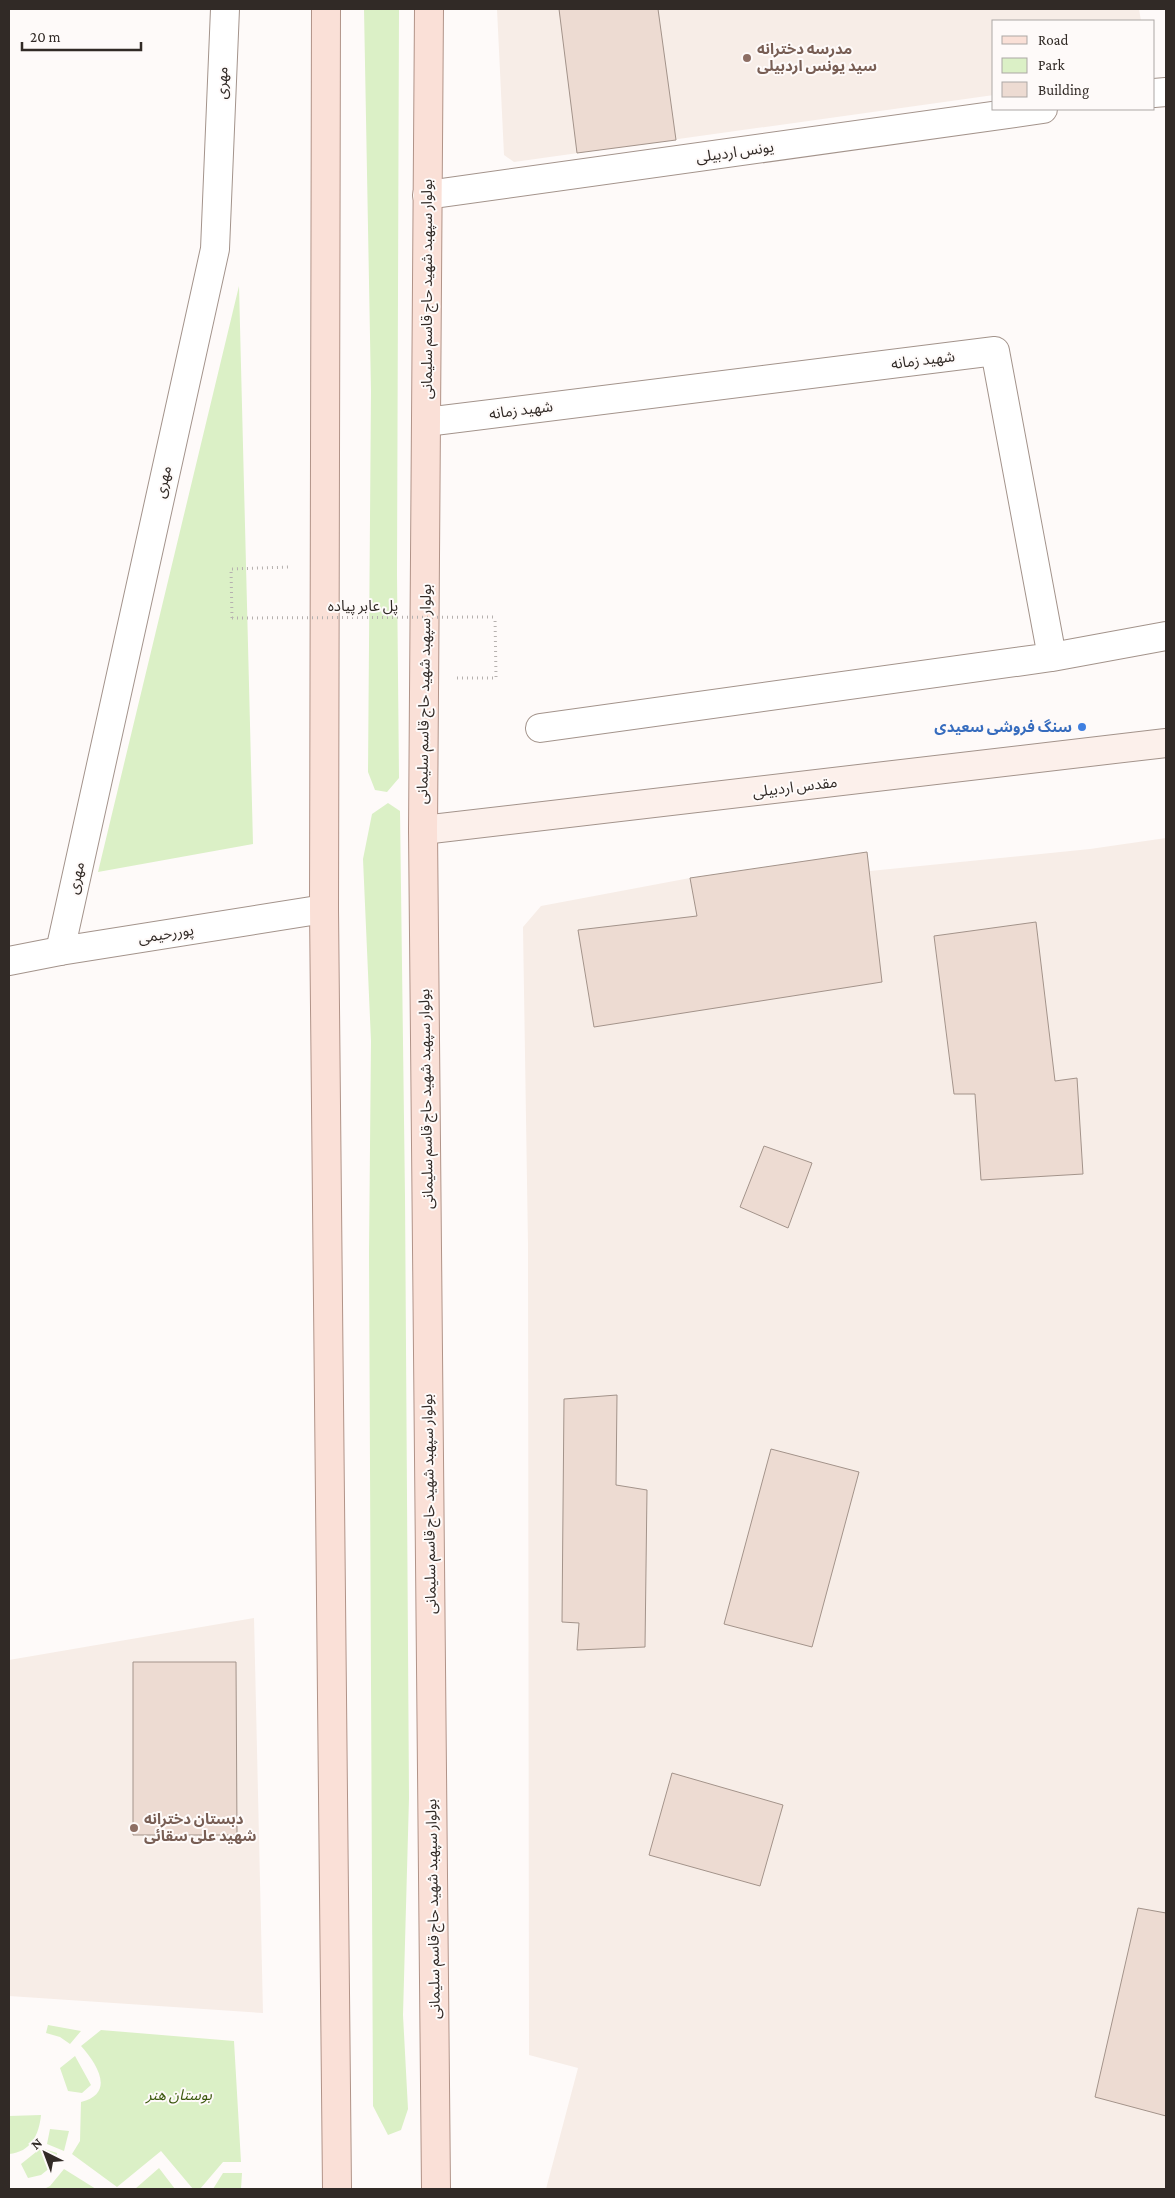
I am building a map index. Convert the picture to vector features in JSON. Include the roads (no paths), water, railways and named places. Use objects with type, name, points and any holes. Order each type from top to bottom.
[{"type":"main road","points":[[326,9],[324,908],[337,2189]]},
{"type":"main road","name":"بولوار سپهبد شهید حاج قاسم سلیمانی","points":[[429,9],[423,830],[436,2189]]},
{"type":"main road","name":"مقدس اردبیلی","points":[[423,830],[1166,743]]},
{"type":"street","name":"مهری","points":[[60,951],[215,249],[225,9]]},
{"type":"street","name":"یونس اردبیلی","points":[[427,195],[1036,110]]},
{"type":"street","name":"شهید زمانه","points":[[426,422],[996,351],[1052,657]]},
{"type":"street","points":[[540,728],[1052,657],[1166,636]]},
{"type":"street","name":"پوررحیمی","points":[[9,961],[324,908]]},
{"type":"place","name":"مدرسه دخترانه سید یونس اردبیلی","points":[[747,58]]},
{"type":"place","name":"سنگ فروشی سعیدی","points":[[1082,727]]},
{"type":"place","name":"دبستان دخترانه شهید علی سقائی","points":[[134,1828]]},
{"type":"park label","name":"بوستان هنر","points":[[179,2095]]}]
